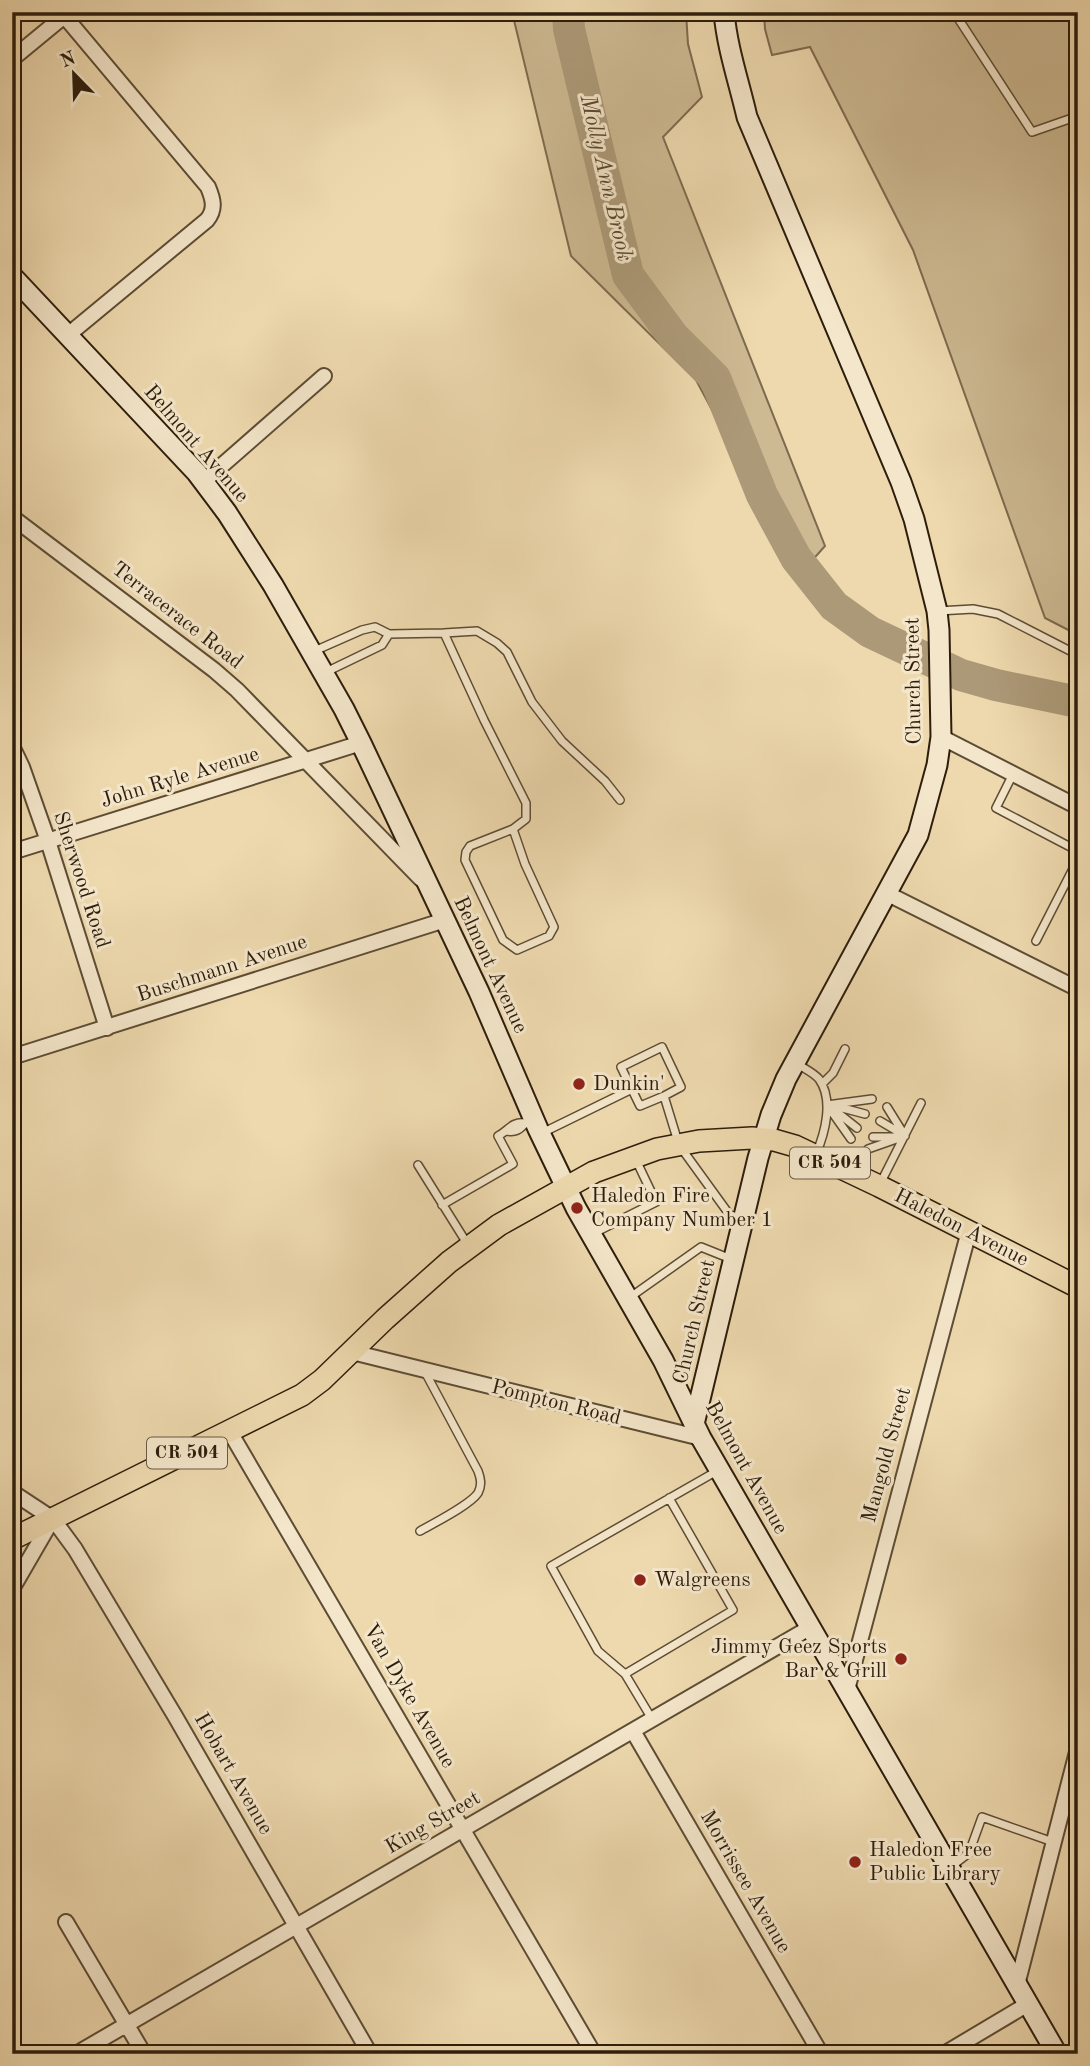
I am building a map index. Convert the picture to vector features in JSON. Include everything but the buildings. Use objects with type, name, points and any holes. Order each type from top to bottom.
[{"type":"main road","name":"Church Street","points":[[698,1431],[742,1220],[771,1115],[795,1062],[918,835],[942,737],[938,620],[914,519],[901,482],[747,117],[726,36],[724,12]]},
{"type":"main road","name":"Belmont Avenue","points":[[12,276],[203,482],[250,546],[324,673],[361,743],[445,920],[533,1125],[566,1187],[663,1360],[720,1470],[1057,2054]]},
{"type":"main road","name":"Haledon Avenue","points":[[566,1187],[594,1172],[635,1156],[679,1145],[727,1138],[764,1139],[795,1146],[1078,1287]]},
{"type":"main road","name":"CR 504","points":[[12,1538],[302,1395],[322,1380],[385,1319],[469,1245],[566,1187]]},
{"type":"street","points":[[12,59],[65,14],[208,187],[212,197],[210,216],[68,335]]},
{"type":"street","points":[[203,482],[324,376]]},
{"type":"street","name":"Terracerace Road","points":[[12,517],[214,670],[237,690],[304,761]]},
{"type":"street","points":[[942,737],[1078,807]]},
{"type":"street","name":"John Ryle Avenue","points":[[12,852],[361,743]]},
{"type":"street","name":"Sherwood Road","points":[[12,746],[48,841],[107,1028]]},
{"type":"street","name":"Belmont Avenue","points":[[304,761],[429,887]]},
{"type":"street","points":[[886,893],[1078,989]]},
{"type":"street","name":"Buschmann Avenue","points":[[12,1057],[445,920]]},
{"type":"street","name":"Mangold Street","points":[[847,1690],[969,1231]]},
{"type":"street","name":"Pompton Road","points":[[352,1352],[698,1431]]},
{"type":"street","name":"Van Dyke Avenue","points":[[230,1432],[594,2054]]},
{"type":"street","points":[[12,1492],[53,1519],[12,1588]]},
{"type":"street","name":"Hobart Avenue","points":[[53,1519],[75,1549],[161,1692],[370,2054]]},
{"type":"street","name":"King Street","points":[[76,2054],[811,1628]]},
{"type":"street","name":"Morrissee Avenue","points":[[633,1731],[821,2054]]},
{"type":"street","points":[[1017,1984],[1078,1748]]},
{"type":"street","points":[[66,1922],[144,2054]]},
{"type":"street","points":[[944,2054],[1028,2004]]},
{"type":"lane","points":[[954,12],[1032,132],[1078,116]]},
{"type":"lane","points":[[938,620],[973,609],[998,614],[1078,655]]},
{"type":"lane","points":[[312,652],[362,630],[375,628],[389,634],[477,631],[507,652],[532,702],[547,722],[620,800]]},
{"type":"lane","points":[[444,633],[526,803],[526,819],[513,829],[470,846],[465,860],[503,940],[517,950],[549,936],[554,927],[525,864],[513,829]]},
{"type":"lane","points":[[324,673],[382,645],[389,634]]},
{"type":"lane","points":[[1013,774],[996,808],[1078,851]]},
{"type":"lane","points":[[1036,941],[1078,859]]},
{"type":"lane","points":[[662,1047],[681,1087],[664,1096],[640,1105],[621,1067],[662,1047]]},
{"type":"lane","points":[[822,1084],[833,1073],[845,1049]]},
{"type":"lane","points":[[795,1062],[817,1077],[822,1084],[827,1105],[823,1139],[816,1156]]},
{"type":"lane","points":[[442,1205],[513,1164],[498,1136],[511,1125],[518,1122],[533,1125],[632,1089]]},
{"type":"lane","points":[[664,1096],[679,1145],[729,1214],[742,1220]]},
{"type":"lane","points":[[827,1105],[872,1099]]},
{"type":"lane","points":[[879,1186],[920,1103]]},
{"type":"lane","points":[[827,1105],[865,1114]]},
{"type":"lane","points":[[827,1105],[857,1128]]},
{"type":"lane","points":[[827,1105],[851,1139]]},
{"type":"lane","points":[[887,1107],[905,1136]]},
{"type":"lane","points":[[880,1121],[905,1136]]},
{"type":"lane","points":[[873,1137],[905,1136]]},
{"type":"lane","points":[[868,1149],[905,1136]]},
{"type":"lane","points":[[592,1235],[656,1202],[635,1156]]},
{"type":"lane","points":[[418,1166],[469,1245]]},
{"type":"lane","points":[[628,1299],[701,1247],[733,1260]]},
{"type":"lane","points":[[418,1368],[478,1471],[481,1482],[478,1493],[470,1501],[420,1531]]},
{"type":"lane","points":[[652,1719],[625,1674],[598,1651],[551,1566],[720,1470]]},
{"type":"lane","points":[[625,1674],[733,1610],[669,1498]]},
{"type":"lane","points":[[950,1868],[969,1853],[982,1817],[1054,1842]]},
{"type":"shaded area","points":[[512,12],[686,12],[688,44],[702,97],[663,137],[825,546],[800,574],[696,380],[571,256]]},
{"type":"shaded area","points":[[764,12],[1078,12],[1078,635],[1045,618],[913,250],[810,47],[772,55],[765,29]]},
{"type":"waterway","name":"Molly Ann Brook","points":[[568,12],[569,29],[628,275],[673,336],[715,378],[762,495],[796,558],[834,606],[870,632],[961,675],[1078,702]]},
{"type":"place","name":"Dunkin'","points":[[579,1084]]},
{"type":"place","name":"Haledon Fire Company Number 1","points":[[577,1208]]},
{"type":"place","name":"Walgreens","points":[[640,1580]]},
{"type":"place","name":"Jimmy Geez Sports Bar & Grill","points":[[901,1659]]},
{"type":"place","name":"Haledon Free Public Library","points":[[855,1862]]}]
